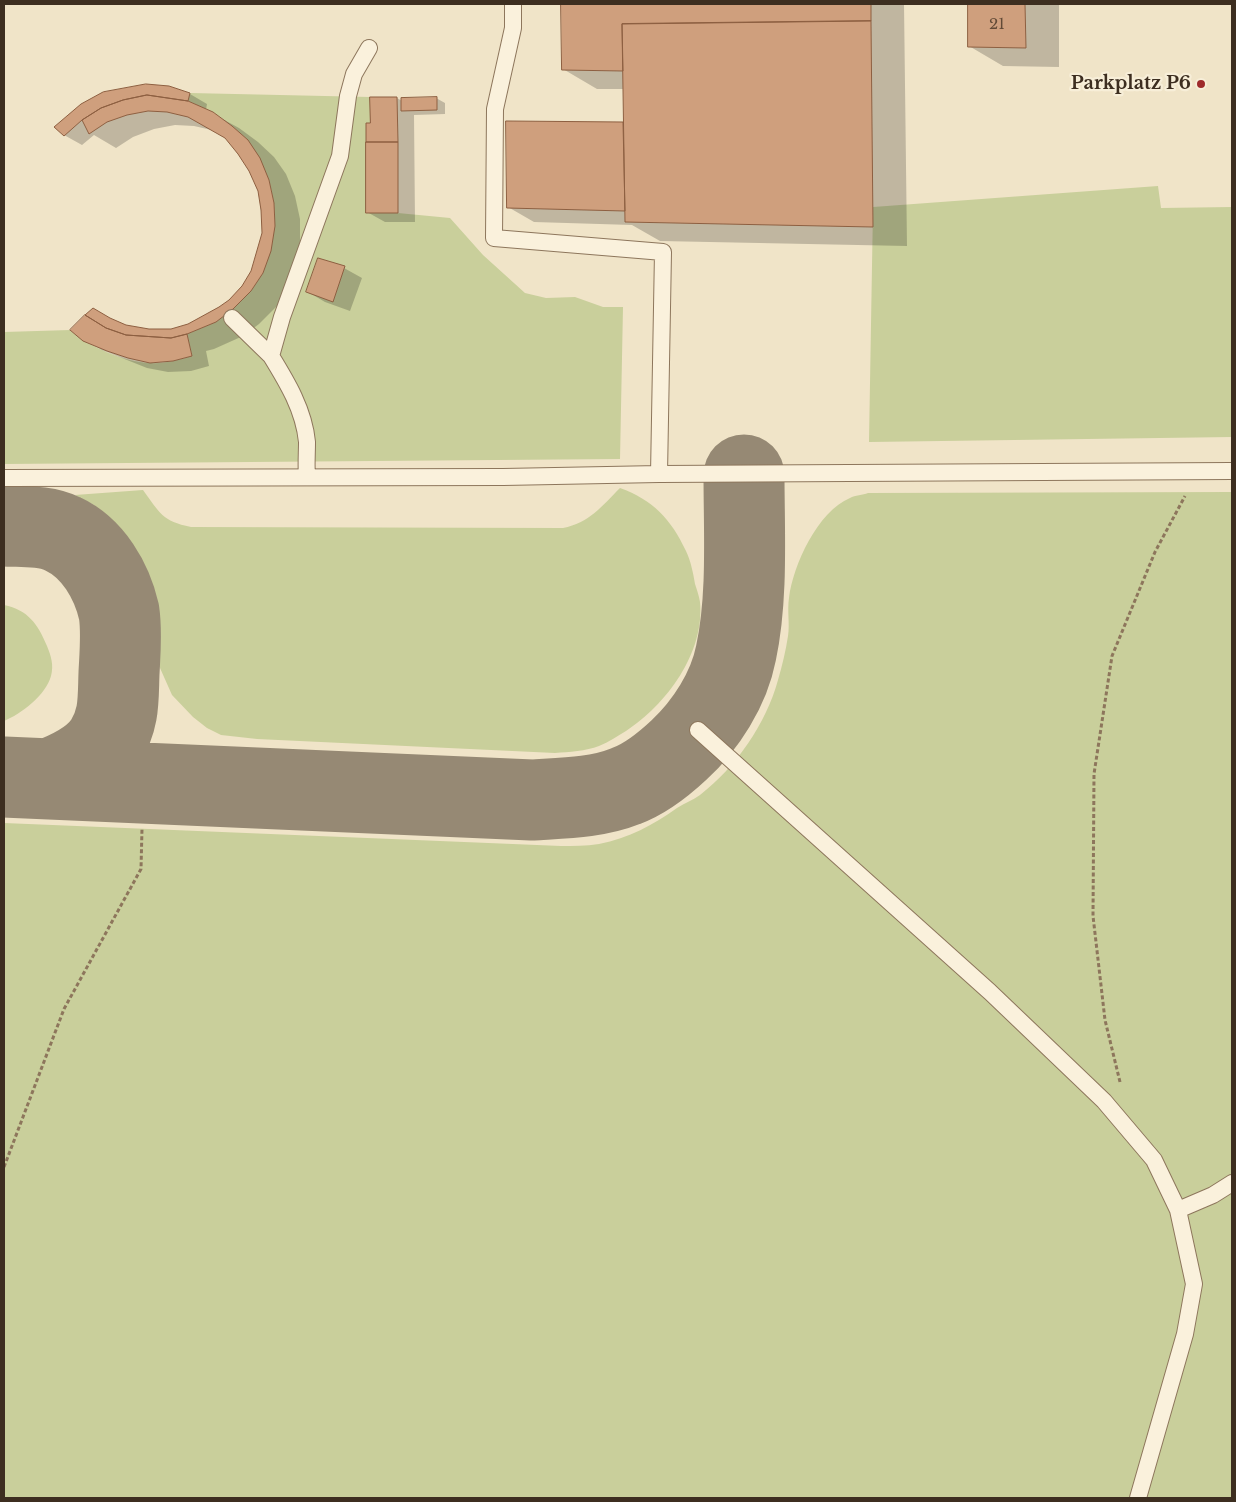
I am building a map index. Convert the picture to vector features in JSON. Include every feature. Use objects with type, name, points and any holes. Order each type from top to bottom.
[{"type":"lane","points":[[513,4],[513,28],[495,109],[494,238],[663,252],[659,474]]},
{"type":"lane","points":[[271,356],[282,317],[340,156],[348,96],[354,74],[369,48]]},
{"type":"lane","points":[[232,318],[271,356],[296,400],[307,442],[307,477]]},
{"type":"lane","points":[[4,478],[503,477],[659,474],[1232,471]]},
{"type":"lane","points":[[698,730],[990,992],[1104,1100],[1154,1160],[1178,1210],[1194,1284],[1185,1334],[1138,1498]]},
{"type":"lane","points":[[1178,1210],[1213,1195],[1232,1183]]},
{"type":"path","points":[[1121,1086],[1106,1020],[1093,916],[1094,774],[1112,656],[1154,552],[1199,471]]},
{"type":"path","points":[[4,1167],[64,1009],[141,869],[142,829]]},
{"type":"green space","points":[[190,93],[370,97],[370,123],[366,124],[366,212],[450,218],[483,255],[525,293],[546,298],[575,297],[603,307],[623,307],[620,459],[4,464],[4,332],[70,330],[87,342],[107,352],[138,362],[155,363],[176,360],[192,356],[187,334],[216,322],[233,309],[251,291],[263,273],[275,226],[274,203],[269,180],[248,140],[213,112],[188,101]]},
{"type":"green space","points":[[1158,186],[1161,208],[1232,207],[1232,437],[869,442],[873,207]]},
{"type":"green space","points":[[620,488],[642,498],[660,512],[674,529],[686,551],[692,567],[700,602],[700,621],[696,640],[680,676],[655,707],[641,720],[610,741],[599,746],[555,753],[257,739],[221,735],[207,728],[193,717],[172,695],[160,668],[158,631],[142,570],[108,517],[94,505],[75,495],[143,490],[162,515],[181,525],[191,527],[563,528],[588,518]]},
{"type":"green space","points":[[1232,492],[1232,1498],[4,1498],[4,823],[561,846],[599,844],[631,834],[650,825],[700,795],[726,771],[748,744],[766,713],[778,680],[788,636],[788,603],[791,585],[802,555],[809,540],[828,514],[850,498],[868,493]]},
{"type":"green space","points":[[4,605],[20,610],[36,625],[44,638],[52,661],[52,668],[48,683],[38,697],[18,714],[4,721]]},
{"type":"building","points":[[561,4],[871,4],[871,21],[622,24],[623,71],[562,70]]},
{"type":"building","points":[[968,4],[1025,4],[1026,48],[968,47]]},
{"type":"building","points":[[871,21],[873,227],[625,222],[622,24]]},
{"type":"building","points":[[146,84],[169,86],[190,93],[188,101],[147,95],[123,100],[101,108],[82,120],[64,136],[54,127],[81,104],[103,92]]},
{"type":"building","points":[[147,95],[188,101],[213,112],[232,126],[248,140],[260,158],[269,180],[274,203],[275,226],[271,251],[263,273],[251,291],[233,309],[216,322],[187,334],[171,338],[126,335],[106,328],[85,315],[93,308],[126,325],[149,329],[171,329],[188,324],[219,307],[229,300],[242,286],[251,271],[262,233],[261,210],[258,191],[249,171],[238,154],[225,138],[188,117],[167,112],[148,111],[127,115],[107,122],[89,134],[82,120],[101,108],[123,100]]},
{"type":"building","points":[[370,97],[397,97],[398,142],[366,142],[366,123],[370,123]]},
{"type":"building","points":[[437,97],[437,110],[401,111],[401,98]]},
{"type":"building","points":[[506,121],[623,122],[625,211],[507,208]]},
{"type":"building","points":[[366,142],[398,142],[398,213],[366,213]]},
{"type":"building","points":[[318,258],[345,266],[333,302],[306,292]]},
{"type":"building","points":[[85,315],[106,328],[126,335],[171,338],[187,334],[192,356],[173,361],[150,363],[107,351],[83,341],[70,330]]},
{"type":"taxiway","points":[[4,777],[532,800],[592,795],[626,786],[654,771],[689,740],[715,706],[728,680],[740,632],[744,587],[744,475]]},
{"type":"taxiway","points":[[4,526],[49,529],[74,540],[100,567],[112,589],[119,612],[121,635],[118,700],[116,717],[110,733],[94,755],[73,769],[49,779]]},
{"type":"place","name":"Parkplatz P6","points":[[1201,84]]}]
